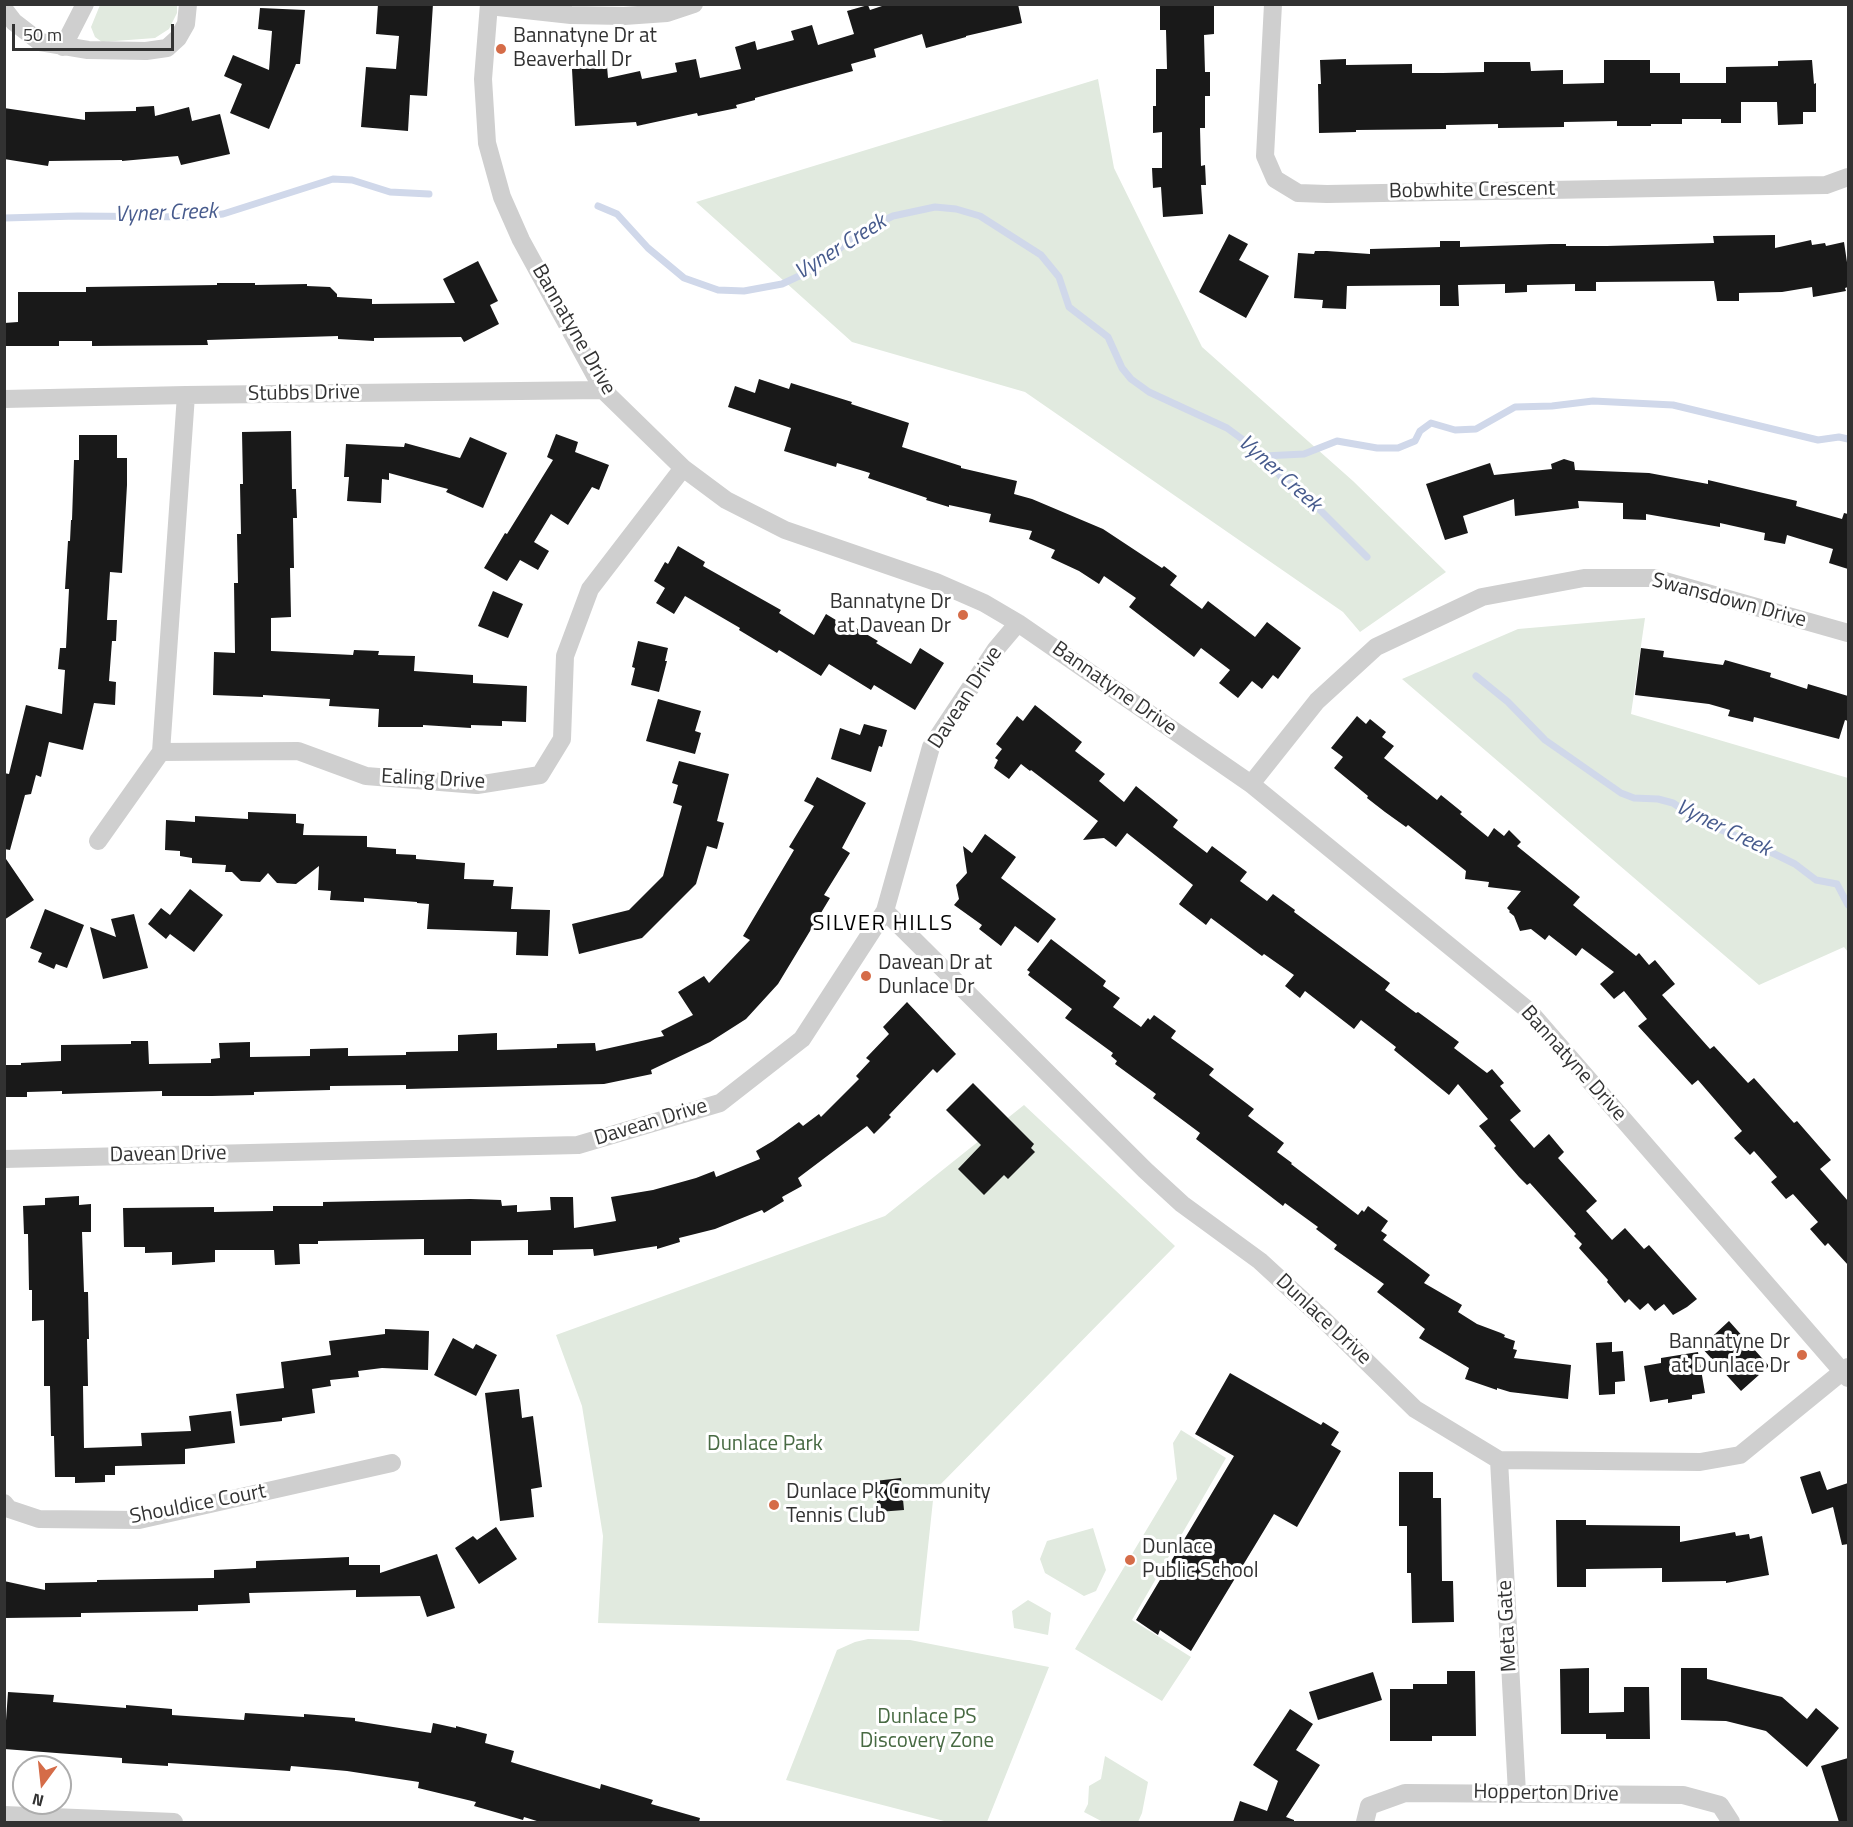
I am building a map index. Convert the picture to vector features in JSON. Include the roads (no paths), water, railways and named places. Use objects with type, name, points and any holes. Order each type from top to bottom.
[{"type":"street","points":[[63,47],[85,4]]},
{"type":"street","points":[[4,9],[14,22],[40,42],[88,50],[146,51],[167,48],[178,38],[186,24],[188,4]]},
{"type":"street","points":[[489,5],[571,15],[624,16],[667,13],[694,4]]},
{"type":"street","name":"Bobwhite Crescent","points":[[1273,4],[1265,156],[1275,179],[1298,193],[1826,185],[1848,177]]},
{"type":"street","name":"Bannatyne Drive","points":[[489,5],[483,79],[487,143],[502,197],[521,240],[603,390],[683,468],[726,500],[785,530],[936,582],[984,603],[1018,623],[1251,784],[1529,1011],[1847,1372]]},
{"type":"street","name":"Stubbs Drive","points":[[4,399],[603,390]]},
{"type":"street","points":[[98,841],[161,752],[186,395]]},
{"type":"street","name":"Ealing Drive","points":[[161,752],[298,751],[366,776],[477,785],[540,775],[562,739],[565,656],[590,589],[683,468]]},
{"type":"street","name":"Swansdown Drive","points":[[1251,784],[1317,700],[1376,647],[1482,597],[1584,578],[1654,578],[1848,633]]},
{"type":"street","name":"Davean Drive","points":[[4,1159],[578,1145],[720,1102],[802,1039],[885,911],[931,747],[996,649],[1018,623]]},
{"type":"street","name":"Dunlace Drive","points":[[885,911],[1182,1204],[1260,1261],[1415,1409],[1499,1460]]},
{"type":"street","points":[[1499,1460],[1700,1462],[1740,1455],[1847,1372]]},
{"type":"street","name":"Meta Gate","points":[[1499,1460],[1517,1793]]},
{"type":"street","name":"Shouldice Court","points":[[4,1503],[9,1509],[39,1519],[139,1520],[392,1463]]},
{"type":"street","name":"Hopperton Drive","points":[[1365,1822],[1369,1806],[1405,1793],[1683,1796],[1720,1805],[1731,1822]]},
{"type":"street","points":[[4,1815],[174,1822]]},
{"type":"waterway","name":"Vyner Creek","points":[[4,218],[192,217],[223,214],[333,179],[352,180],[390,192],[429,194]]},
{"type":"waterway","name":"Vyner Creek","points":[[598,206],[617,214],[648,248],[684,278],[718,290],[744,291],[782,284],[812,270],[862,231],[893,216],[935,207],[956,209],[980,216],[1041,255],[1059,277],[1069,307],[1108,337],[1122,368],[1131,379],[1149,392],[1227,428],[1261,453],[1282,478],[1311,501],[1367,557]]},
{"type":"waterway","points":[[1264,456],[1304,454],[1337,441],[1377,448],[1398,448],[1415,441],[1420,431],[1431,423],[1455,430],[1476,429],[1515,407],[1552,406],[1593,401],[1673,405],[1818,440],[1839,437],[1848,439]]},
{"type":"waterway","name":"Vyner Creek","points":[[1476,676],[1508,702],[1545,740],[1621,793],[1634,798],[1658,799],[1673,803],[1703,823],[1742,838],[1795,864],[1816,880],[1837,884],[1848,905]]},
{"type":"place","name":"Bannatyne Dr at Beaverhall Dr","points":[[501,49]]},
{"type":"place","name":"Bannatyne Dr at Davean Dr","points":[[963,615]]},
{"type":"place","name":"Davean Dr at Dunlace Dr","points":[[866,976]]},
{"type":"place","name":"Bannatyne Dr at Dunlace Dr","points":[[1802,1355]]},
{"type":"place","name":"Dunlace Pk Community Tennis Club","points":[[774,1505]]},
{"type":"place","name":"Dunlace Public School","points":[[1130,1560]]},
{"type":"district","name":"SILVER HILLS","points":[[883,925]]},
{"type":"park label","name":"Dunlace Park","points":[[765,1445]]},
{"type":"park label","name":"Dunlace PS Discovery Zone","points":[[927,1730]]}]
